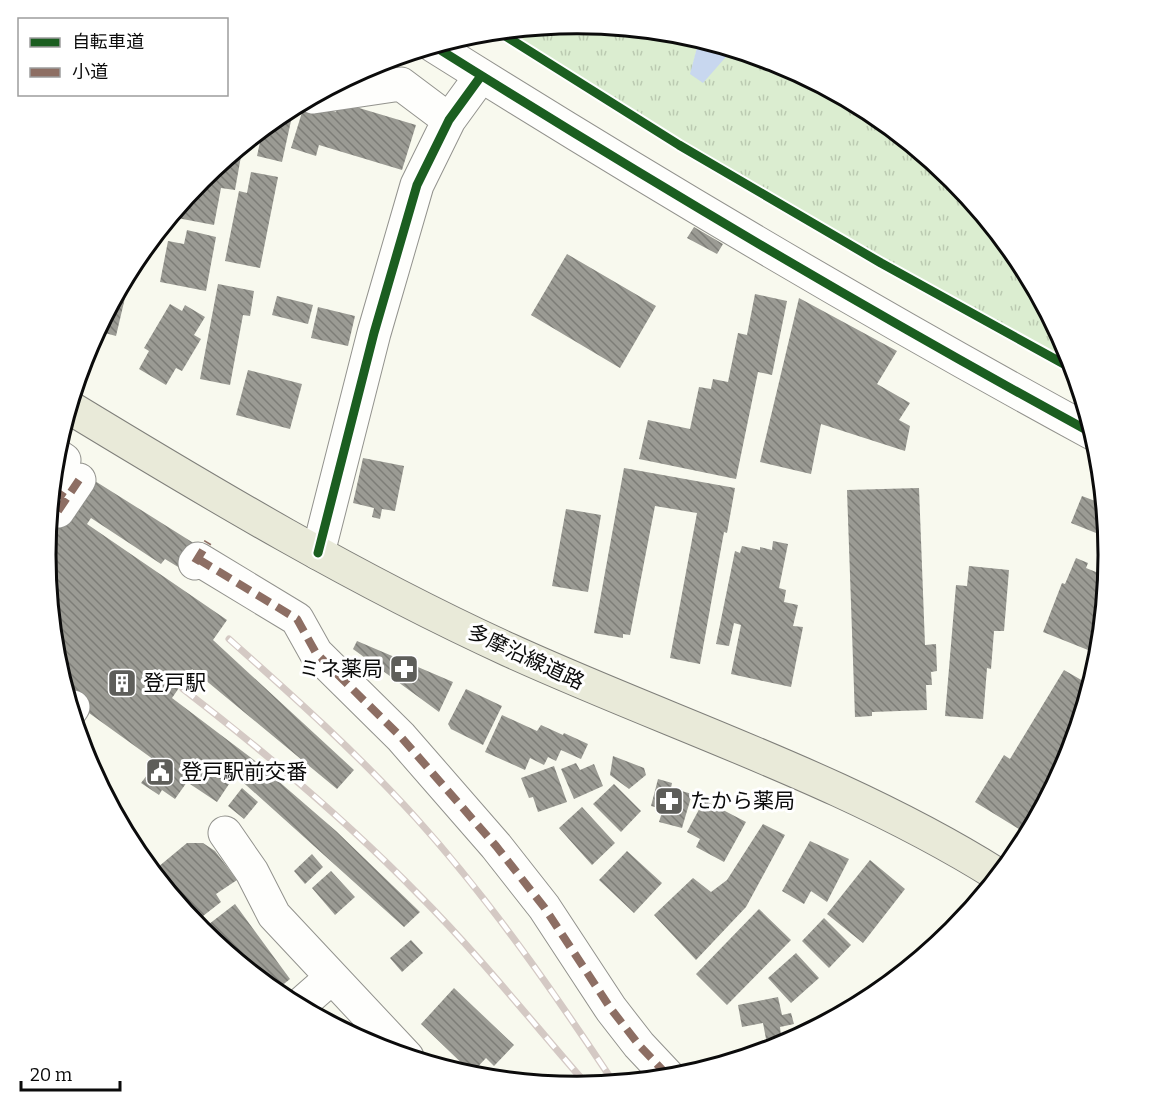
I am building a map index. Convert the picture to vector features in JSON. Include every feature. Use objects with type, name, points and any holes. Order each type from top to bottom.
[{"type":"main road","name":"多摩沿線道路","points":[[76,410],[221,499],[422,609],[607,694],[878,808],[991,871]]},
{"type":"street","points":[[443,52],[626,166],[799,269],[1081,427]]},
{"type":"street","points":[[318,553],[374,333],[417,185],[449,120],[481,76]]},
{"type":"street","points":[[337,93],[401,84],[449,120]]},
{"type":"street","points":[[58,511],[66,465]]},
{"type":"street","points":[[195,564],[198,559],[297,619],[316,653],[401,737],[496,846],[544,907],[611,1009],[662,1069]]},
{"type":"street","points":[[225,833],[252,872],[274,915],[394,1043]]},
{"type":"street","points":[[305,1000],[331,978]]},
{"type":"green space","points":[[576,34],[645,39],[678,45],[697,49],[691,73],[717,54],[776,74],[837,104],[894,142],[945,187],[968,212],[990,238],[1028,295],[1061,363],[881,263],[679,145],[510,39]]},
{"type":"water","points":[[697,49],[726,57],[703,83],[690,74]]},
{"type":"building","points":[[339,102],[416,125],[402,170],[319,145],[316,156],[291,148],[302,113],[309,108],[319,107],[336,112]]},
{"type":"building","points":[[291,121],[282,162],[257,156],[260,141]]},
{"type":"building","points":[[241,157],[235,190],[221,188],[214,225],[180,218],[208,187]]},
{"type":"building","points":[[251,172],[278,177],[260,268],[225,261],[239,191],[247,193]]},
{"type":"building","points":[[694,227],[723,244],[717,254],[687,238]]},
{"type":"building","points":[[187,230],[216,237],[206,291],[160,282],[168,241],[184,244]]},
{"type":"building","points":[[567,254],[656,306],[620,368],[531,315]]},
{"type":"building","points":[[218,284],[254,291],[250,316],[243,315],[230,385],[200,379]]},
{"type":"building","points":[[126,293],[116,336],[105,333]]},
{"type":"building","points":[[755,294],[787,301],[772,375],[758,372],[736,479],[639,459],[648,420],[690,429],[699,387],[711,389],[713,379],[728,382],[738,333],[747,335]]},
{"type":"building","points":[[277,296],[313,305],[308,324],[272,315]]},
{"type":"building","points":[[799,298],[897,351],[877,384],[910,403],[899,420],[910,426],[905,451],[821,424],[811,474],[760,462]]},
{"type":"building","points":[[170,304],[182,311],[185,305],[205,317],[194,335],[201,339],[182,371],[176,368],[166,385],[139,369],[149,351],[144,348]]},
{"type":"building","points":[[318,307],[355,316],[348,346],[311,338]]},
{"type":"building","points":[[248,370],[302,384],[290,429],[236,415]]},
{"type":"building","points":[[363,458],[404,466],[395,511],[382,509],[380,519],[372,517],[374,508],[353,503]]},
{"type":"building","name":"登戸駅","points":[[64,467],[87,476],[203,549],[188,573],[165,559],[161,564],[91,518],[87,524],[227,620],[213,640],[354,770],[337,789],[192,669],[172,698],[254,760],[336,831],[420,912],[404,927],[235,775],[217,802],[187,782],[175,799],[162,790],[159,795],[141,783],[157,762],[89,713],[83,722],[73,690],[60,624],[56,556],[57,521]]},
{"type":"building","points":[[624,468],[735,488],[727,533],[724,532],[700,664],[670,658],[697,513],[655,506],[630,635],[623,634],[623,638],[594,633]]},
{"type":"building","points":[[919,488],[925,645],[936,644],[937,671],[931,672],[932,685],[926,685],[927,710],[872,712],[872,716],[855,717],[847,490]]},
{"type":"building","points":[[1082,496],[1094,501],[1097,533],[1071,523]]},
{"type":"building","points":[[566,509],[601,515],[588,592],[552,586]]},
{"type":"building","points":[[773,541],[788,544],[779,588],[786,590],[784,602],[798,605],[793,626],[803,627],[791,687],[731,674],[741,625],[734,623],[729,646],[716,644],[735,551],[740,553],[742,546],[772,550]]},
{"type":"building","points":[[1076,558],[1088,563],[1086,568],[1097,572],[1088,650],[1043,632],[1062,583],[1065,584]]},
{"type":"building","points":[[969,566],[1009,570],[1004,631],[994,631],[991,669],[987,668],[983,719],[945,716],[956,585],[967,586]]},
{"type":"building","points":[[357,641],[453,682],[439,712],[353,649]]},
{"type":"building","points":[[1064,670],[1082,680],[1058,755],[1020,829],[975,802],[1004,755],[1010,759]]},
{"type":"building","points":[[466,689],[502,706],[483,745],[451,729],[448,724]]},
{"type":"building","points":[[502,715],[537,731],[541,725],[588,744],[581,759],[561,750],[556,761],[548,757],[544,765],[530,758],[525,770],[485,752]]},
{"type":"building","points":[[613,756],[644,768],[646,775],[629,789],[610,775]]},
{"type":"building","points":[[576,763],[580,770],[594,764],[603,786],[574,799],[561,769]]},
{"type":"building","points":[[554,766],[567,802],[538,812],[533,797],[529,798],[521,778]]},
{"type":"building","points":[[658,779],[672,783],[671,788],[692,794],[682,828],[659,822],[663,809],[651,806]]},
{"type":"building","points":[[614,784],[641,811],[621,832],[593,804]]},
{"type":"building","points":[[242,788],[258,802],[244,819],[228,806]]},
{"type":"building","points":[[704,800],[746,822],[724,862],[696,847],[700,839],[687,832]]},
{"type":"building","points":[[582,807],[615,843],[592,865],[559,828]]},
{"type":"building","points":[[763,824],[785,835],[746,907],[696,960],[654,915],[693,878],[711,892],[727,880]]},
{"type":"building","points":[[810,841],[849,859],[827,902],[811,891],[804,904],[782,891]]},
{"type":"building","points":[[187,843],[203,843],[215,851],[237,880],[216,894],[221,902],[202,917],[158,867]]},
{"type":"building","points":[[627,851],[662,883],[634,913],[599,880]]},
{"type":"building","points":[[312,854],[323,867],[305,884],[294,871]]},
{"type":"building","points":[[870,860],[905,889],[863,943],[827,914]]},
{"type":"building","points":[[331,871],[355,897],[335,915],[312,888]]},
{"type":"building","points":[[235,904],[290,979],[282,985],[259,969],[208,924]]},
{"type":"building","points":[[759,909],[791,940],[727,1005],[696,974]]},
{"type":"building","points":[[824,918],[851,945],[829,968],[802,941]]},
{"type":"building","points":[[411,940],[423,953],[402,972],[390,958]]},
{"type":"building","points":[[796,953],[819,978],[791,1003],[768,978]]},
{"type":"building","points":[[454,988],[514,1045],[494,1066],[486,1058],[478,1067],[462,1063],[421,1024]]},
{"type":"building","points":[[778,997],[782,1015],[791,1013],[794,1024],[780,1027],[781,1035],[766,1039],[763,1023],[742,1027],[738,1005]]},
{"type":"railway","points":[[229,639],[348,748],[394,794],[443,849],[520,947],[609,1075]]},
{"type":"railway","points":[[183,689],[305,788],[391,867],[463,941],[579,1076]]},
{"type":"marked path","points":[[58,511],[79,480]]},
{"type":"marked path","points":[[59,494],[67,499]]},
{"type":"marked path","points":[[195,563],[208,542]]},
{"type":"marked path","points":[[198,559],[297,619],[316,653],[401,737],[496,846],[544,907],[611,1009],[662,1069]]},
{"type":"cycle path","points":[[510,39],[679,145],[881,263],[1060,362]]},
{"type":"cycle path","points":[[443,52],[760,244],[1081,427]]},
{"type":"cycle path","points":[[318,553],[374,333],[417,185],[449,120],[481,76]]},
{"type":"place","name":"ミネ薬局","points":[[404,669]]},
{"type":"place","name":"登戸駅","points":[[122,683]]},
{"type":"place","name":"登戸駅前交番","points":[[160,772]]},
{"type":"place","name":"たから薬局","points":[[669,801]]}]
